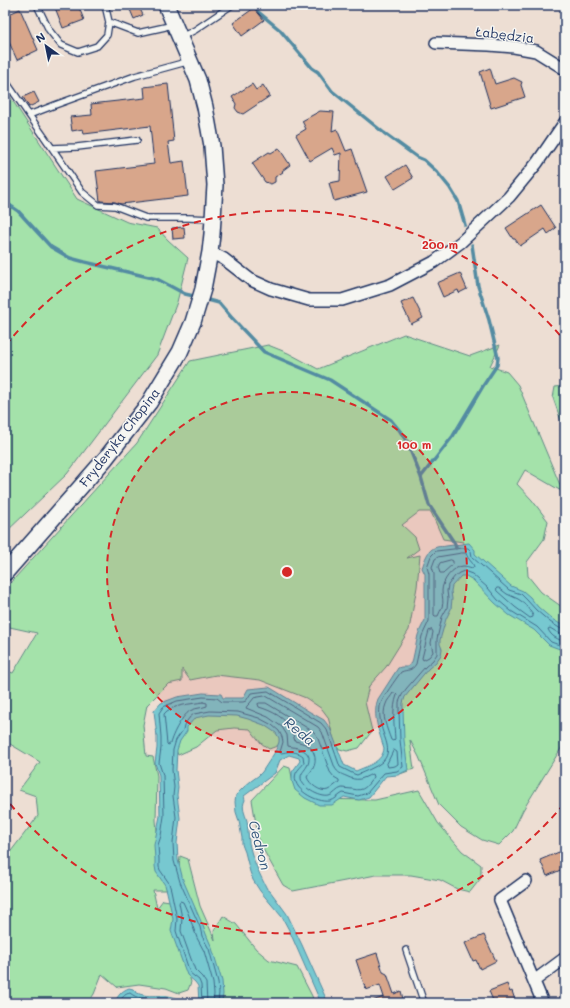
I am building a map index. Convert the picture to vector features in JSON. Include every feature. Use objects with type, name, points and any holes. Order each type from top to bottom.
[{"type":"street","name":"Fryderyka Chopina","points":[[5,573],[106,458],[149,403],[180,352],[193,322],[210,252],[214,219],[215,185],[212,146],[205,107],[198,80],[166,5]]},
{"type":"street","name":"Łabędzia","points":[[436,43],[514,47],[536,51],[565,69]]},
{"type":"street","points":[[210,252],[224,259],[251,280],[271,289],[309,300],[342,300],[390,285],[434,262],[461,242],[509,197],[537,163],[565,122]]},
{"type":"street","points":[[526,881],[500,900],[543,1003]]},
{"type":"street","points":[[534,981],[565,958]]},
{"type":"lane","points":[[37,5],[49,30],[61,45],[78,52],[97,46],[107,35],[109,22],[105,5]]},
{"type":"lane","points":[[109,22],[138,33],[165,27],[177,30],[195,30],[232,5]]},
{"type":"lane","points":[[29,115],[135,76],[190,61]]},
{"type":"lane","points":[[5,80],[82,192],[98,205],[115,206],[146,218],[214,219]]},
{"type":"lane","points":[[52,148],[77,147],[137,140]]},
{"type":"lane","points":[[406,950],[424,1003]]},
{"type":"green space","points":[[5,89],[77,199],[127,222],[157,228],[188,258],[177,302],[157,355],[67,474],[5,533]]},
{"type":"green space","points":[[404,334],[470,356],[500,345],[490,366],[507,372],[518,385],[563,492],[525,470],[517,484],[532,500],[548,521],[544,539],[527,562],[528,576],[541,592],[565,609],[565,742],[523,810],[513,831],[499,845],[482,840],[461,827],[439,805],[419,757],[410,740],[414,769],[400,774],[393,726],[448,582],[471,560],[463,542],[443,539],[431,512],[419,512],[402,525],[415,537],[419,549],[407,558],[420,555],[417,587],[409,630],[386,667],[369,686],[365,702],[372,731],[359,748],[347,751],[336,748],[328,717],[322,709],[306,698],[260,680],[216,675],[190,680],[182,669],[182,681],[168,684],[147,705],[143,725],[146,756],[153,757],[157,776],[156,820],[160,866],[167,890],[153,890],[157,908],[163,900],[170,901],[191,982],[188,990],[179,993],[166,988],[139,984],[117,987],[102,974],[94,994],[88,1003],[5,1003],[5,854],[8,855],[38,816],[36,796],[19,790],[40,762],[5,741],[5,670],[13,673],[37,633],[5,626],[5,589],[137,443],[190,361],[268,345],[288,353],[318,369]]},
{"type":"green space","points":[[565,386],[565,432],[553,398],[555,387]]},
{"type":"green space","points":[[204,696],[299,738],[269,749],[261,743],[250,729],[234,728],[217,730],[196,747],[178,755],[171,738]]},
{"type":"green space","points":[[284,766],[290,768],[294,786],[308,799],[375,800],[419,790],[438,823],[462,851],[481,865],[481,878],[470,892],[457,889],[440,880],[411,875],[376,875],[293,891],[283,885],[259,842],[252,800]]},
{"type":"green space","points":[[180,856],[188,859],[200,906],[215,940],[214,931],[223,916],[236,924],[256,949],[269,960],[297,967],[314,1003],[211,1003],[179,867]]},
{"type":"water","name":"Reda","points":[[469,543],[475,550],[475,554],[511,586],[523,591],[552,619],[565,627],[565,651],[549,645],[534,630],[509,615],[473,580],[466,576],[461,576],[452,586],[451,609],[446,619],[440,640],[442,649],[441,655],[405,697],[403,703],[404,740],[408,770],[398,775],[386,776],[369,797],[359,800],[344,797],[332,805],[319,805],[305,798],[295,790],[292,781],[292,772],[300,761],[299,758],[289,755],[280,760],[275,773],[244,796],[245,800],[243,808],[247,821],[249,843],[256,867],[267,889],[287,914],[328,1003],[321,1003],[282,917],[260,891],[253,880],[242,844],[239,821],[236,812],[236,795],[262,772],[275,752],[279,738],[276,733],[264,725],[237,716],[209,715],[195,718],[187,727],[187,731],[180,741],[177,750],[177,795],[180,818],[177,843],[178,860],[183,880],[212,948],[222,981],[223,994],[222,1003],[199,1003],[198,986],[187,975],[171,931],[173,919],[167,892],[165,885],[156,872],[155,866],[154,845],[160,816],[159,775],[155,763],[157,737],[154,711],[161,703],[177,697],[203,693],[221,694],[223,698],[243,698],[248,689],[269,687],[324,720],[330,728],[344,765],[356,771],[374,763],[381,757],[384,748],[378,730],[376,717],[376,705],[378,699],[398,668],[407,667],[412,663],[418,635],[425,620],[425,574],[422,568],[425,558],[434,548]]},
{"type":"water","points":[[129,988],[143,995],[171,996],[183,1003],[114,1003],[120,994]]},
{"type":"building","points":[[54,5],[78,5],[84,20],[63,28]]},
{"type":"building","points":[[128,5],[138,5],[143,15],[134,19]]},
{"type":"building","points":[[254,8],[264,20],[242,36],[233,23]]},
{"type":"building","points":[[20,9],[38,50],[17,60],[5,33],[5,16]]},
{"type":"building","points":[[490,68],[495,84],[514,78],[522,82],[521,85],[525,97],[491,108],[480,72]]},
{"type":"building","points":[[168,84],[174,141],[168,142],[171,163],[184,161],[188,196],[121,204],[100,201],[96,171],[154,164],[150,126],[84,134],[83,129],[72,131],[70,117],[92,115],[91,104],[145,98],[144,87]]},
{"type":"building","points":[[252,84],[256,90],[263,85],[270,96],[243,114],[238,112],[235,108],[236,104],[232,97]]},
{"type":"building","points":[[34,92],[39,102],[29,107],[23,97]]},
{"type":"building","points":[[320,111],[334,112],[332,131],[337,129],[346,151],[352,149],[367,192],[334,201],[329,183],[340,181],[341,153],[335,155],[332,148],[310,161],[296,135],[306,129],[302,121]]},
{"type":"building","points":[[279,148],[290,165],[275,177],[275,182],[271,184],[265,182],[252,163],[269,152],[271,153]]},
{"type":"building","points":[[405,165],[413,178],[395,189],[387,176]]},
{"type":"building","points":[[541,205],[556,228],[548,234],[545,229],[520,246],[515,239],[513,239],[506,228]]},
{"type":"building","points":[[184,227],[185,238],[173,239],[172,228]]},
{"type":"building","points":[[460,273],[467,289],[459,293],[458,290],[443,297],[437,283]]},
{"type":"building","points":[[413,298],[423,318],[411,324],[401,303]]},
{"type":"building","points":[[559,852],[565,868],[547,876],[540,860]]},
{"type":"building","points":[[484,935],[496,961],[480,969],[476,960],[473,961],[465,943]]},
{"type":"building","points":[[377,953],[383,972],[387,974],[394,994],[401,991],[404,1003],[372,1003],[372,1001],[384,997],[380,985],[366,990],[356,960]]},
{"type":"building","points":[[507,984],[510,992],[512,991],[515,1003],[494,1003],[489,991]]},
{"type":"waterway","points":[[250,5],[280,30],[312,68],[318,72],[332,91],[384,133],[417,157],[424,160],[437,172],[458,201],[465,225]]},
{"type":"waterway","points":[[5,202],[18,211],[51,247],[70,258],[157,279],[185,294],[198,297]]},
{"type":"waterway","points":[[421,477],[453,436],[497,365],[498,358],[489,320],[478,286],[472,245]]},
{"type":"waterway","points":[[204,299],[219,303],[264,352],[330,380],[391,420],[407,442],[421,477],[429,505],[455,544],[456,548]]},
{"type":"water label","name":"Cedron","points":[[260,845]]}]
